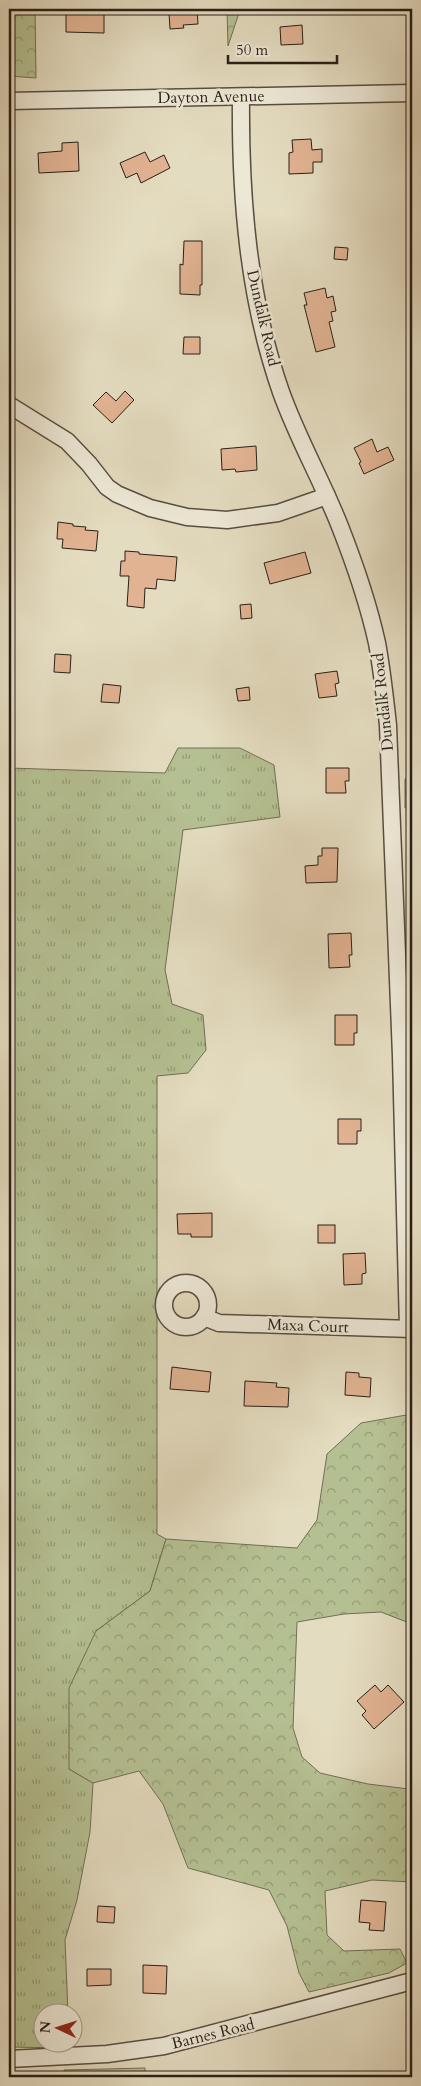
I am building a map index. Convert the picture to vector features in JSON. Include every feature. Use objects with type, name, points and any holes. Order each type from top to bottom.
[{"type":"street","name":"Dayton Avenue","points":[[9,101],[412,93]]},
{"type":"street","name":"Dundalk Road","points":[[241,97],[242,154],[247,229],[250,258],[262,325],[278,383],[298,437],[327,496],[353,561],[376,642],[388,725],[410,1329]]},
{"type":"street","points":[[9,405],[67,441],[107,486],[117,494],[150,508],[187,517],[227,520],[278,513],[327,496]]},
{"type":"street","name":"Maxa Court","points":[[204,1317],[219,1323],[410,1329]]},
{"type":"street","name":"Barnes Road","points":[[9,2060],[106,2054],[180,2043],[412,1981]]},
{"type":"green space","points":[[9,9],[35,9],[36,78],[9,76]]},
{"type":"green space","points":[[227,9],[240,10],[228,46]]},
{"type":"green space","points":[[178,748],[240,748],[274,765],[280,817],[183,830],[165,970],[172,1004],[203,1015],[206,1050],[188,1073],[157,1076],[157,1534],[166,1539],[150,1591],[96,1631],[69,1769],[93,1783],[90,1832],[77,1900],[65,1940],[68,2004],[32,2004],[32,2047],[9,2047],[9,768],[165,773]]},
{"type":"green space","points":[[405,779],[412,779],[412,807],[405,808]]},
{"type":"green space","points":[[412,1414],[412,1624],[381,1612],[344,1614],[297,1622],[293,1728],[302,1757],[320,1773],[368,1784],[409,1789],[412,1795],[412,1882],[372,1880],[325,1891],[327,1935],[344,1951],[400,1949],[407,1963],[389,1973],[309,1992],[299,1973],[287,1926],[269,1890],[188,1868],[163,1804],[139,1771],[93,1783],[69,1769],[69,1688],[96,1631],[150,1591],[166,1539],[297,1548],[317,1520],[327,1454],[361,1423]]},
{"type":"green space","points":[[145,2068],[145,2077],[64,2077],[64,2070]]},
{"type":"building","points":[[66,9],[104,9],[104,33],[66,32]]},
{"type":"building","points":[[175,9],[197,9],[198,24],[183,25],[184,28],[170,29],[169,13],[175,13]]},
{"type":"building","points":[[302,25],[303,44],[281,45],[280,27]]},
{"type":"building","points":[[311,139],[312,150],[322,149],[322,162],[313,162],[313,173],[289,174],[289,153],[293,152],[292,140]]},
{"type":"building","points":[[78,142],[79,171],[39,173],[38,153],[62,151],[62,143]]},
{"type":"building","points":[[145,152],[150,162],[164,155],[170,168],[141,183],[137,173],[126,178],[120,163]]},
{"type":"building","points":[[184,241],[202,241],[202,285],[200,285],[200,295],[180,294],[180,264],[183,265]]},
{"type":"building","points":[[335,247],[348,248],[347,260],[334,259]]},
{"type":"building","points":[[325,288],[327,298],[333,296],[336,311],[331,312],[333,321],[329,322],[335,347],[316,352],[304,305],[307,305],[304,293]]},
{"type":"building","points":[[184,337],[200,337],[200,354],[183,354]]},
{"type":"building","points":[[125,391],[134,400],[112,423],[93,405],[106,392],[116,401]]},
{"type":"building","points":[[372,439],[377,452],[388,447],[394,460],[364,474],[359,463],[361,462],[354,448]]},
{"type":"building","points":[[256,446],[257,470],[236,472],[235,469],[222,470],[221,449]]},
{"type":"building","points":[[58,522],[86,527],[85,530],[98,531],[96,551],[62,548],[63,539],[57,539]]},
{"type":"building","points":[[125,551],[177,557],[175,581],[157,579],[156,589],[145,588],[144,608],[127,606],[129,576],[120,576],[121,561],[125,561]]},
{"type":"building","points":[[305,552],[311,573],[270,584],[264,563]]},
{"type":"building","points":[[251,604],[252,618],[241,619],[240,605]]},
{"type":"building","points":[[55,654],[71,655],[70,673],[54,672]]},
{"type":"building","points":[[337,671],[339,683],[335,684],[337,696],[319,698],[315,674]]},
{"type":"building","points":[[103,684],[121,686],[119,703],[101,702]]},
{"type":"building","points":[[249,687],[250,700],[238,701],[236,689]]},
{"type":"building","points":[[326,768],[349,768],[349,781],[345,781],[346,793],[326,793]]},
{"type":"building","points":[[322,848],[338,848],[337,882],[306,883],[305,866],[318,865],[318,856],[322,856]]},
{"type":"building","points":[[351,933],[352,955],[349,955],[350,967],[329,968],[328,934]]},
{"type":"building","points":[[335,1015],[357,1015],[357,1033],[354,1033],[354,1045],[335,1045]]},
{"type":"building","points":[[338,1119],[361,1119],[361,1131],[357,1131],[357,1144],[338,1144]]},
{"type":"building","points":[[212,1213],[212,1237],[191,1237],[191,1234],[178,1234],[177,1214]]},
{"type":"building","points":[[318,1225],[335,1225],[335,1243],[318,1243]]},
{"type":"building","points":[[365,1253],[366,1273],[362,1274],[362,1284],[344,1285],[343,1254]]},
{"type":"building","points":[[172,1367],[211,1372],[209,1392],[170,1389]]},
{"type":"building","points":[[346,1372],[359,1373],[359,1377],[371,1378],[370,1397],[345,1395]]},
{"type":"building","points":[[245,1381],[277,1383],[276,1387],[289,1388],[288,1407],[244,1406]]},
{"type":"building","points":[[375,1685],[381,1692],[388,1685],[404,1702],[374,1729],[362,1715],[366,1711],[357,1701]]},
{"type":"building","points":[[361,1900],[386,1902],[384,1931],[369,1930],[370,1923],[359,1922]]},
{"type":"building","points":[[98,1906],[115,1907],[114,1923],[97,1922]]},
{"type":"building","points":[[143,1965],[167,1966],[166,1994],[143,1993]]},
{"type":"building","points":[[87,1969],[111,1969],[111,1985],[87,1986]]}]
